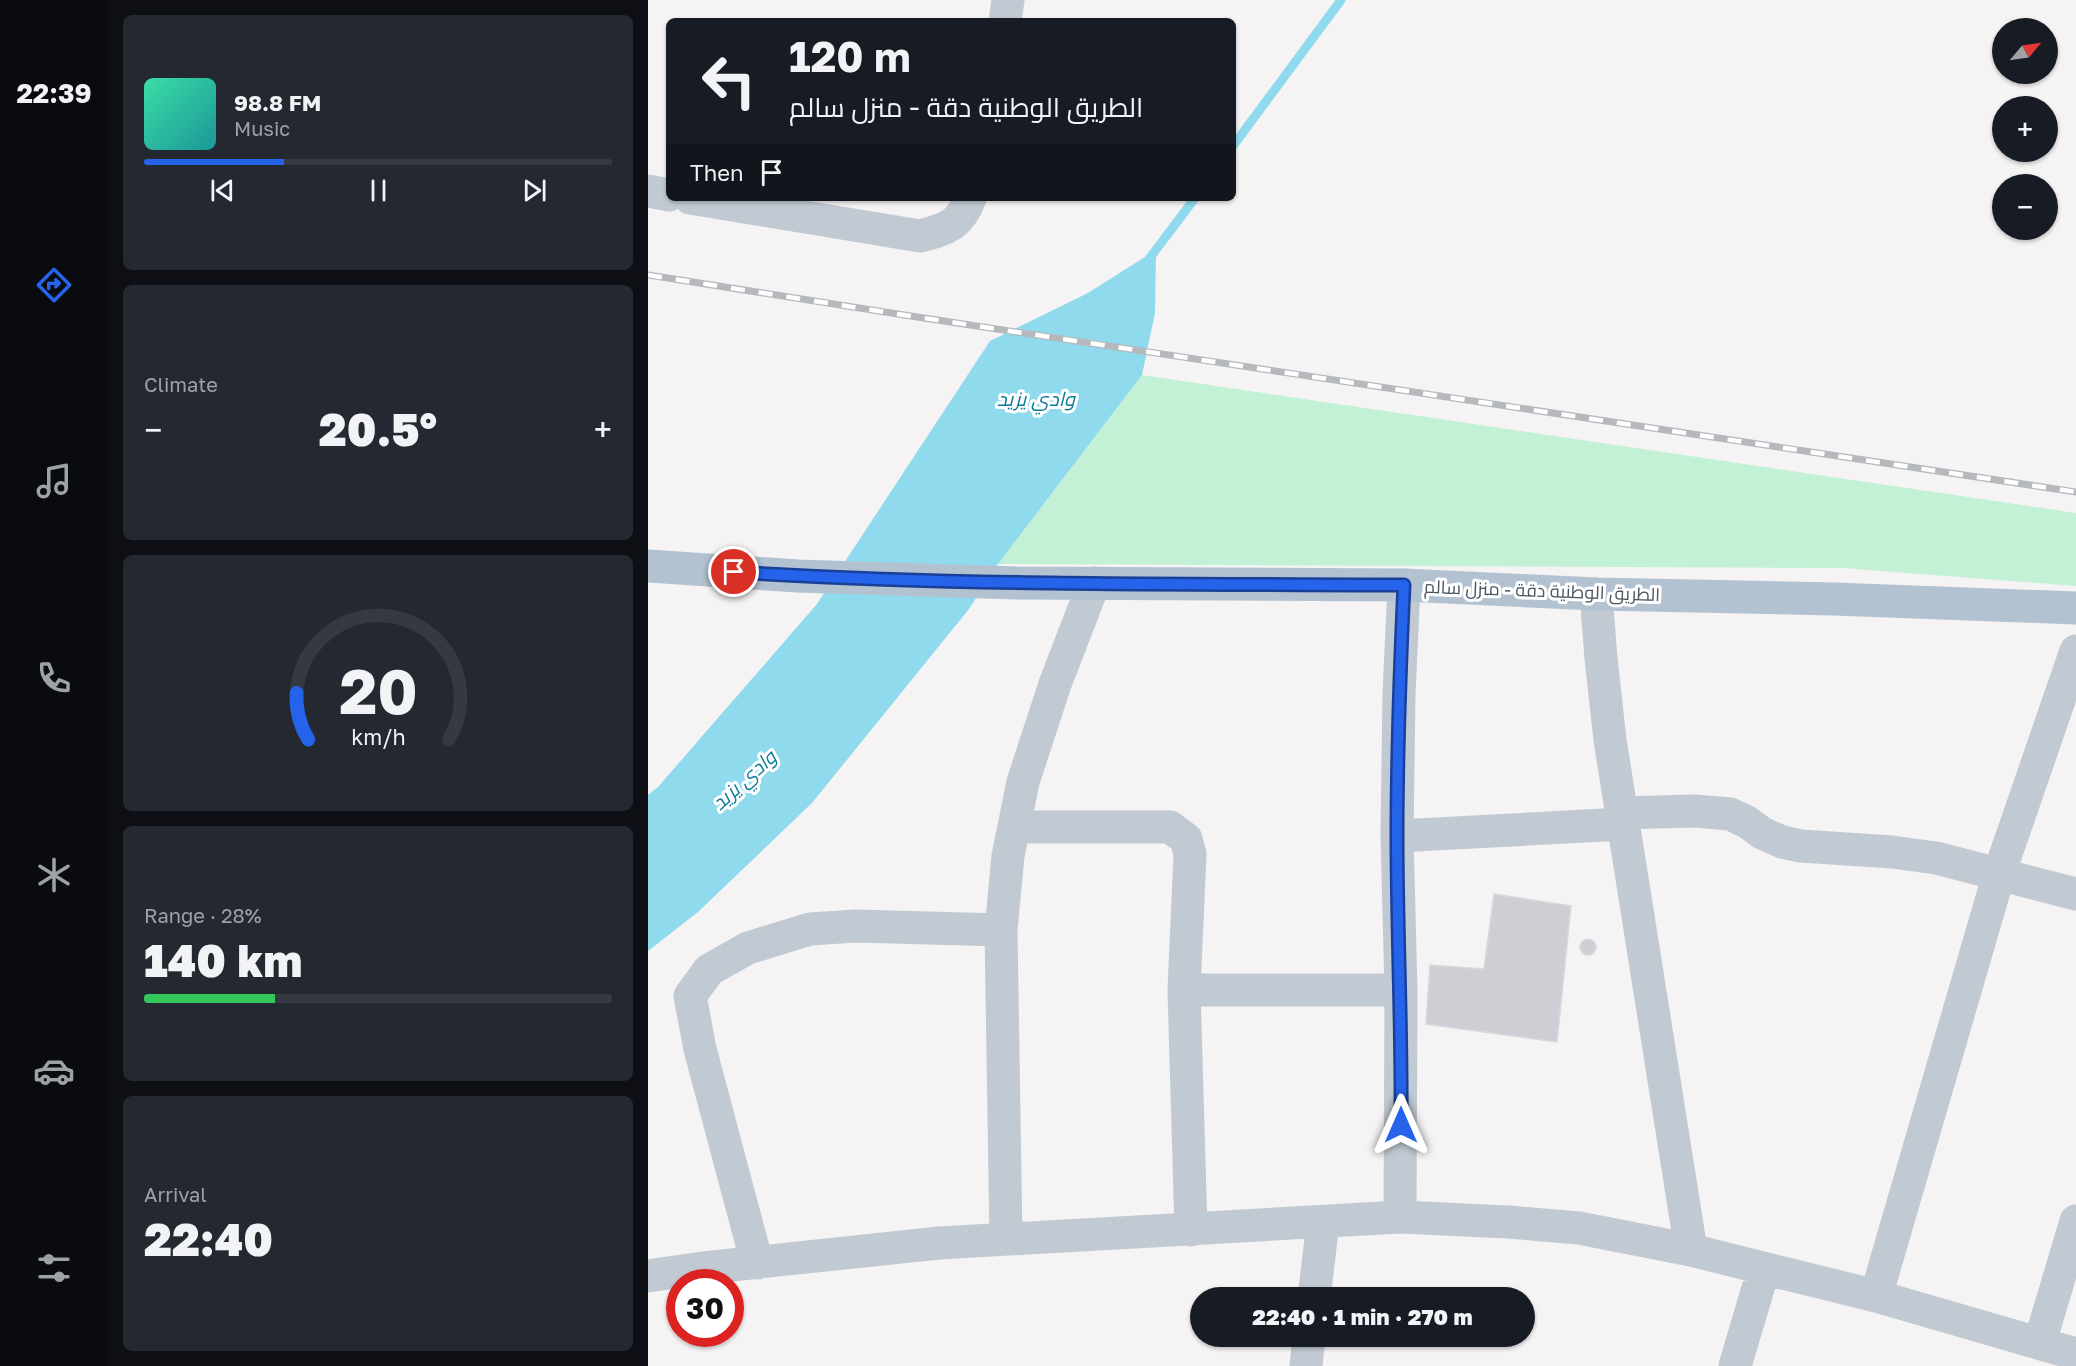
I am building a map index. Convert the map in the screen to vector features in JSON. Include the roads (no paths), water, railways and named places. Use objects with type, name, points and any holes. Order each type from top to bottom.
[{"type":"main road","name":"الطريق الوطنية دقة - منزل سالم","points":[[648,566],[798,576],[1016,584],[1404,585],[1596,594],[1834,599],[2076,608]]},
{"type":"street","points":[[1005,18],[1008,0]]},
{"type":"street","points":[[648,191],[666,194]]},
{"type":"street","points":[[708,201],[920,236],[946,229],[965,213],[969,201]]},
{"type":"street","points":[[1006,1239],[1001,930],[1008,856],[1027,771],[1055,684],[1094,583]]},
{"type":"street","points":[[1400,1217],[1401,990],[1397,836],[1399,694],[1404,585]]},
{"type":"street","points":[[1596,594],[1602,670],[1622,818],[1691,1250]]},
{"type":"street","points":[[1876,1296],[1999,874],[2076,651]]},
{"type":"street","points":[[1397,836],[1694,812],[1730,814],[1747,822],[1762,833],[1792,844],[1936,858],[2076,894]]},
{"type":"street","points":[[1014,827],[1170,827],[1186,839],[1190,854],[1184,990],[1191,1230]]},
{"type":"street","points":[[757,1263],[700,1049],[690,996],[709,970],[748,948],[810,929],[856,926],[1001,930]]},
{"type":"street","points":[[1184,990],[1401,990]]},
{"type":"street","points":[[648,1276],[939,1243],[1400,1217],[1508,1222],[1579,1228],[1691,1250],[1876,1296],[2076,1354]]},
{"type":"street","points":[[2040,1342],[2076,1221]]},
{"type":"street","points":[[1315,1287],[1323,1222]]},
{"type":"street","points":[[1735,1366],[1764,1268]]},
{"type":"street","points":[[1306,1366],[1308,1347]]},
{"type":"water","name":"وادي يزيد","points":[[1156,250],[1155,313],[1142,375],[998,564],[969,609],[812,803],[698,912],[648,951],[648,795],[658,787],[817,604],[990,341],[1088,293]]},
{"type":"waterway","name":"وادي يزيد","points":[[1236,142],[1341,0]]},
{"type":"waterway","name":"وادي يزيد","points":[[1149,259],[1193,201]]},
{"type":"railway","points":[[648,275],[2076,492]]}]
